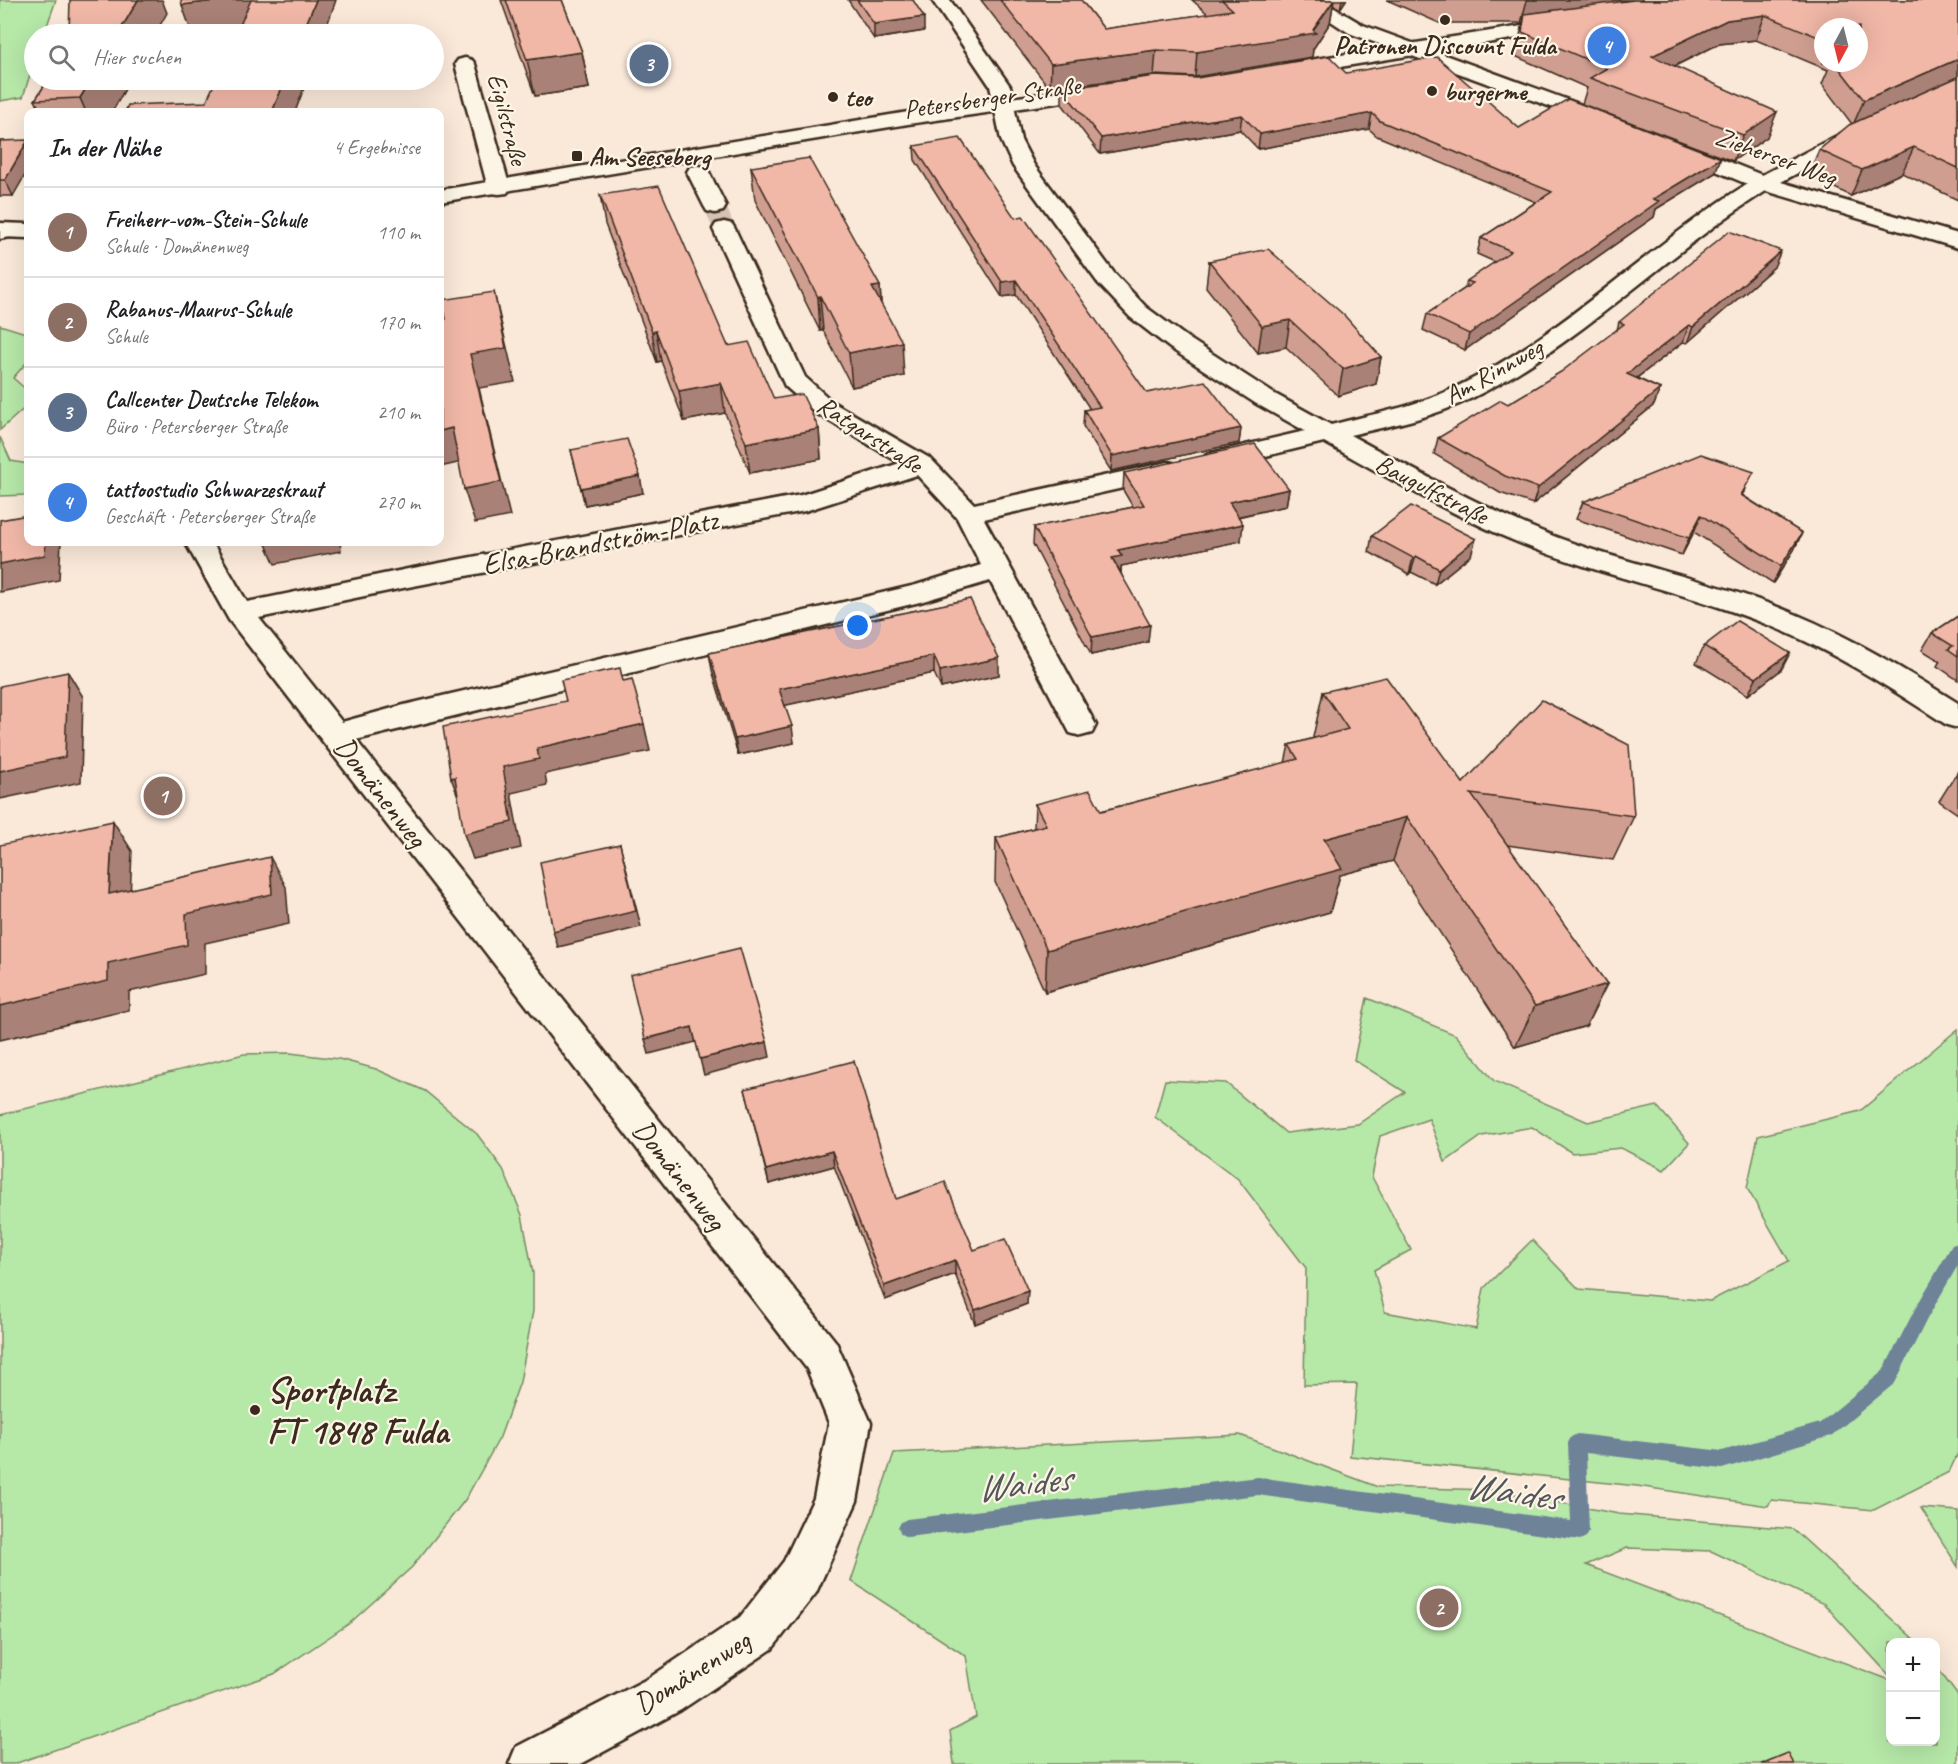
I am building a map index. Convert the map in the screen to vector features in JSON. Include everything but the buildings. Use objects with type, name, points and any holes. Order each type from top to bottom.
[{"type":"street","points":[[941,0],[995,79],[1006,114]]},
{"type":"street","points":[[1308,0],[1345,24],[1410,50],[1624,127]]},
{"type":"street","points":[[1275,72],[1581,22]]},
{"type":"street","name":"Eigilstraße","points":[[465,64],[499,188]]},
{"type":"street","name":"Petersberger Straße","points":[[444,213],[919,135],[1128,87]]},
{"type":"street","name":"Petersberger Straße","points":[[444,195],[738,148],[878,122],[1113,108]]},
{"type":"street","name":"Baugulfstraße","points":[[1006,114],[1011,140],[1024,166],[1106,278],[1138,312],[1179,343],[1264,398],[1458,505],[1533,537],[1611,565],[1744,604],[1794,624],[1858,655],[1958,717]]},
{"type":"street","name":"Am Rinnweg","points":[[968,514],[1402,416],[1474,388],[1538,349],[1616,293],[1691,233],[1763,183],[1816,151],[1882,121]]},
{"type":"street","name":"Zieherser Weg","points":[[1657,140],[1763,183],[1958,242]]},
{"type":"street","name":"Ratgarstraße","points":[[698,172],[794,381],[825,408],[922,465],[968,514],[1081,725]]},
{"type":"street","name":"Elsa-Brandström-Platz","points":[[239,613],[408,578],[805,503],[922,465]]},
{"type":"street","name":"Domänenweg","points":[[201,546],[239,613],[822,1356],[850,1423],[835,1501],[800,1578],[756,1633],[665,1694],[533,1764]]},
{"type":"street","points":[[336,735],[416,713],[920,593],[999,569]]},
{"type":"green space","points":[[0,0],[56,0],[48,24],[24,24],[25,90],[23,97],[0,101]]},
{"type":"green space","points":[[0,325],[24,332],[24,366],[13,378],[24,388],[24,409],[0,430]]},
{"type":"green space","points":[[0,437],[11,461],[24,463],[24,495],[0,496]]},
{"type":"green space","points":[[1367,998],[1456,1035],[1494,1081],[1588,1122],[1657,1106],[1689,1143],[1664,1170],[1621,1148],[1572,1153],[1532,1127],[1482,1136],[1445,1162],[1429,1119],[1380,1136],[1372,1177],[1411,1250],[1374,1270],[1385,1312],[1476,1329],[1484,1288],[1532,1240],[1579,1289],[1710,1301],[1789,1261],[1747,1188],[1758,1136],[1860,1111],[1958,1029],[1958,1453],[1949,1472],[1874,1510],[1771,1500],[1768,1506],[1637,1486],[1350,1456],[1357,1384],[1304,1385],[1306,1268],[1238,1179],[1155,1117],[1165,1080],[1226,1083],[1286,1133],[1358,1124],[1405,1092],[1354,1060]]},
{"type":"green space","name":"Sportplatz FT 1848 Fulda","points":[[290,1053],[339,1059],[376,1069],[425,1091],[477,1134],[503,1169],[522,1215],[533,1273],[533,1311],[520,1382],[500,1437],[465,1500],[412,1567],[350,1623],[274,1674],[14,1764],[0,1764],[0,1115],[244,1054]]},
{"type":"green space","points":[[1240,1435],[1378,1487],[1494,1490],[1619,1514],[1793,1529],[1913,1638],[1886,1638],[1886,1672],[1824,1604],[1711,1551],[1627,1548],[1586,1565],[1886,1678],[1886,1746],[1940,1746],[1940,1671],[1958,1696],[1958,1764],[954,1764],[950,1731],[976,1717],[966,1656],[851,1581],[894,1453]]},
{"type":"green space","points":[[1921,1508],[1958,1511],[1958,1567]]},
{"type":"waterway","name":"Waides","points":[[907,1528],[1258,1486],[1580,1531],[1577,1443],[1722,1460],[1825,1430],[1889,1377],[1921,1314],[1958,1250]]},
{"type":"tunnel","points":[[715,206],[724,229]]},
{"type":"place","name":"Patronen Discount Fulda","points":[[1445,20]]},
{"type":"place","name":"tattoostudio Schwarzeskraut","points":[[1607,46]]},
{"type":"place","name":"Callcenter Deutsche Telekom","points":[[649,64]]},
{"type":"place","name":"burgerme","points":[[1432,91]]},
{"type":"place","name":"teo","points":[[833,97]]},
{"type":"place","name":"Am Seeseberg","points":[[577,156]]},
{"type":"place","name":"Freiherr-vom-Stein-Schule","points":[[163,796]]},
{"type":"place","name":"Sportplatz FT 1848 Fulda","points":[[255,1410]]},
{"type":"place","name":"Rabanus-Maurus-Schule","points":[[1439,1608]]}]
